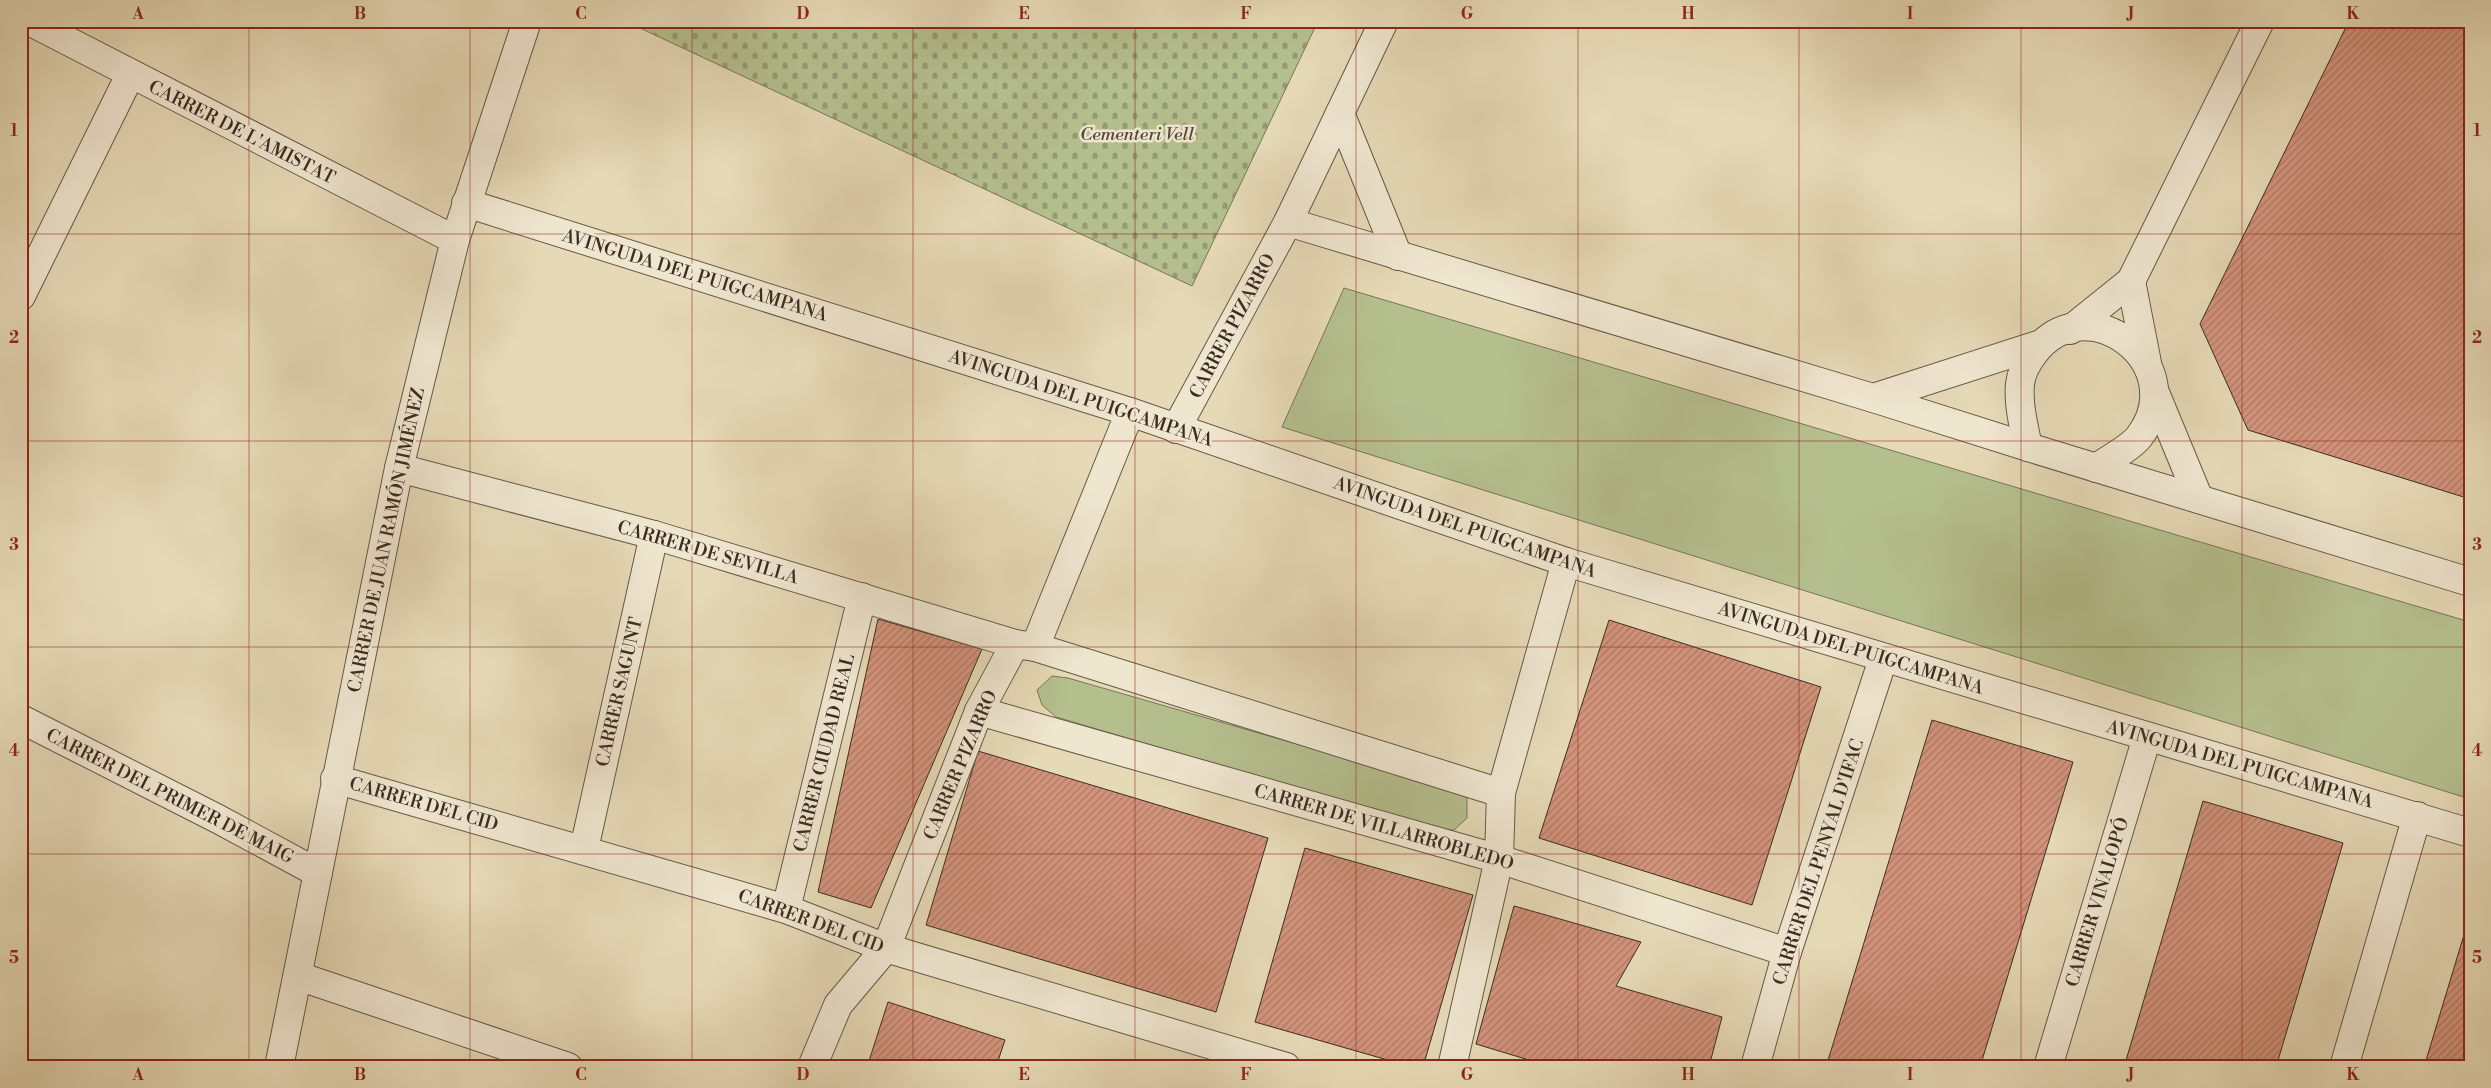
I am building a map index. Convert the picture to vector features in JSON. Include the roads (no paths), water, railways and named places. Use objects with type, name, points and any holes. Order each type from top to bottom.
[{"type":"street","name":"CARRER DE L'AMISTAT","points":[[29,21],[130,75],[455,240]]},
{"type":"street","name":"CARRER DE JUAN RAMÓN JIMÉNEZ","points":[[279,1067],[399,468],[455,240],[527,21]]},
{"type":"street","name":"CARRER PIZARRO","points":[[1176,429],[1288,222],[1384,21]]},
{"type":"street","points":[[1873,398],[2041,344],[2070,330],[2132,281],[2260,21]]},
{"type":"street","points":[[21,296],[130,75]]},
{"type":"street","points":[[1340,113],[1398,256]]},
{"type":"street","name":"AVINGUDA DEL PUIGCAMPANA","points":[[466,203],[1130,412],[1566,562],[1883,659],[2470,833]]},
{"type":"street","points":[[1288,222],[1873,398],[2028,448],[2470,582]]},
{"type":"street","points":[[2096,468],[2138,438],[2149,420],[2154,400],[2132,281]]},
{"type":"street","points":[[2070,330],[2097,327],[2116,333],[2132,344],[2145,360],[2199,500]]},
{"type":"street","points":[[2028,448],[2020,404],[2020,382],[2028,361],[2041,344]]},
{"type":"street","name":"CARRER PIZARRO","points":[[812,1067],[838,1005],[886,948],[979,711],[1025,646],[1130,412]]},
{"type":"street","name":"CARRER DE SEVILLA","points":[[399,468],[654,535],[1025,646]]},
{"type":"street","name":"CARRER SAGUNT","points":[[584,850],[654,535]]},
{"type":"street","points":[[1452,1067],[1499,859],[1501,793],[1566,562]]},
{"type":"street","name":"CARRER CIUDAD REAL","points":[[786,909],[862,597]]},
{"type":"street","points":[[1025,646],[1501,793]]},
{"type":"street","name":"CARRER DEL PENYAL D'IFAC","points":[[1756,1067],[1787,952],[1883,659]]},
{"type":"street","name":"CARRER DE VILLARROBLEDO","points":[[979,711],[1499,859],[1787,952]]},
{"type":"street","name":"CARRER DEL PRIMER DE MAIG","points":[[21,719],[218,819],[318,873]]},
{"type":"street","name":"CARRER VINALOPÓ","points":[[2048,1067],[2147,737]]},
{"type":"street","name":"CARRER DEL CID","points":[[335,780],[786,909],[886,948],[1286,1067]]},
{"type":"street","points":[[2344,1067],[2417,816]]},
{"type":"street","points":[[298,976],[568,1067]]},
{"type":"park label","name":"Cementeri Vell","points":[[1137,134]]}]
